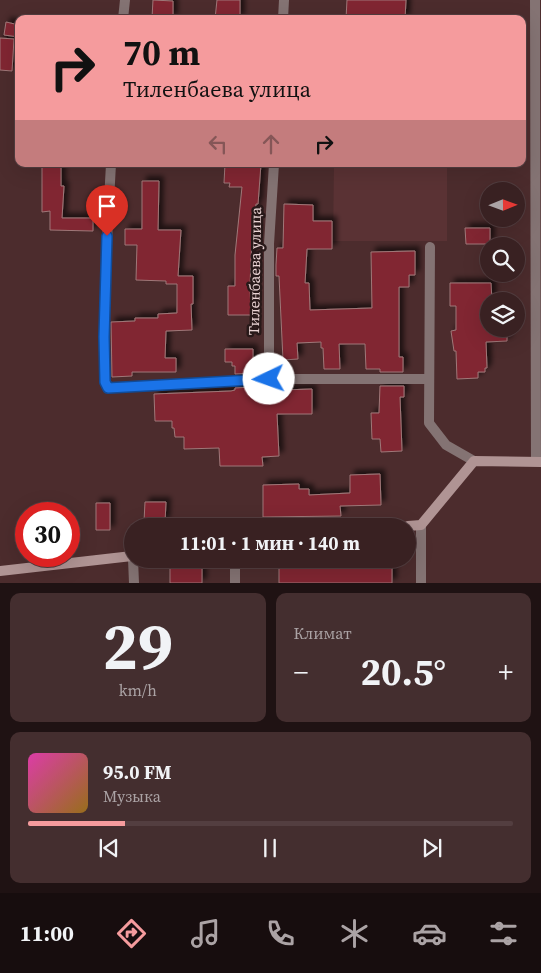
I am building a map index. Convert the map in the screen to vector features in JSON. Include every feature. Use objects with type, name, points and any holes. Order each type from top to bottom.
[{"type":"street","points":[[123,15],[125,0]]},
{"type":"street","points":[[283,15],[284,0]]},
{"type":"street","points":[[430,247],[429,423],[446,445],[474,461],[539,462],[535,0]]},
{"type":"street","points":[[111,167],[104,337],[105,382],[108,388],[269,379],[429,379]]},
{"type":"street","name":"Тиленбаева улица","points":[[269,379],[269,244],[274,167]]},
{"type":"street","points":[[421,583],[421,525],[474,461]]},
{"type":"street","points":[[416,525],[421,525]]},
{"type":"street","points":[[0,571],[124,558]]},
{"type":"street","points":[[133,568],[134,583]]},
{"type":"street","points":[[235,568],[235,583]]},
{"type":"shaded area","points":[[334,167],[447,167],[447,241],[333,241]]},
{"type":"building","points":[[153,0],[173,1],[173,15],[152,15]]},
{"type":"building","points":[[217,0],[240,0],[240,15],[215,15]]},
{"type":"building","points":[[347,0],[406,0],[405,15],[346,15]]},
{"type":"building","points":[[6,22],[15,24],[15,36],[4,35]]},
{"type":"building","points":[[0,38],[14,39],[12,71],[0,70]]},
{"type":"building","points":[[42,167],[61,167],[61,186],[64,186],[62,218],[93,218],[93,231],[50,230],[50,211],[42,212]]},
{"type":"building","points":[[225,167],[261,167],[258,204],[256,204],[252,234],[251,315],[228,315],[228,286],[235,286],[235,255],[242,187],[229,187],[230,183],[224,183]]},
{"type":"building","points":[[142,181],[159,181],[158,230],[181,230],[178,276],[193,276],[192,330],[166,331],[165,358],[176,358],[176,372],[132,372],[132,376],[112,377],[111,322],[135,321],[135,318],[158,318],[158,314],[177,313],[177,284],[166,284],[166,281],[136,280],[137,245],[125,245],[125,229],[142,229]]},
{"type":"building","points":[[284,204],[313,205],[313,221],[332,221],[332,249],[307,249],[305,283],[309,283],[310,310],[372,308],[371,252],[415,251],[415,275],[409,275],[409,287],[399,287],[399,357],[403,357],[403,372],[380,372],[380,369],[366,369],[365,344],[339,344],[340,369],[324,369],[321,342],[297,343],[298,359],[283,360],[279,276],[276,276],[276,265],[277,248],[283,248]]},
{"type":"building","points":[[465,228],[490,228],[490,237],[480,237],[480,244],[466,244]]},
{"type":"building","points":[[450,283],[491,283],[492,292],[480,292],[480,337],[507,337],[507,341],[486,342],[487,368],[485,368],[485,372],[478,372],[478,378],[457,379],[456,351],[454,351],[451,331],[456,330],[456,306],[450,306]]},
{"type":"building","points":[[225,349],[253,349],[253,373],[235,374],[235,366],[232,366],[232,362],[225,362]]},
{"type":"building","points":[[380,386],[404,386],[404,397],[400,397],[402,451],[381,452],[380,439],[372,439],[371,413],[379,413]]},
{"type":"building","points":[[253,387],[253,391],[312,389],[312,414],[277,414],[279,456],[262,457],[263,466],[220,466],[219,448],[184,449],[184,437],[175,437],[172,421],[155,421],[154,394],[231,391],[235,390],[235,388]]},
{"type":"building","points":[[380,474],[381,505],[340,506],[341,516],[263,517],[263,485],[299,484],[299,489],[309,489],[309,495],[350,493],[350,475]]},
{"type":"building","points":[[145,502],[166,502],[165,518],[144,518]]},
{"type":"building","points":[[96,503],[110,503],[110,530],[96,530]]},
{"type":"building","points":[[170,568],[202,568],[202,583],[170,583]]},
{"type":"building","points":[[279,568],[392,568],[392,583],[279,583]]},
{"type":"route","points":[[107,236],[104,337],[105,382],[108,388],[269,379]]}]
